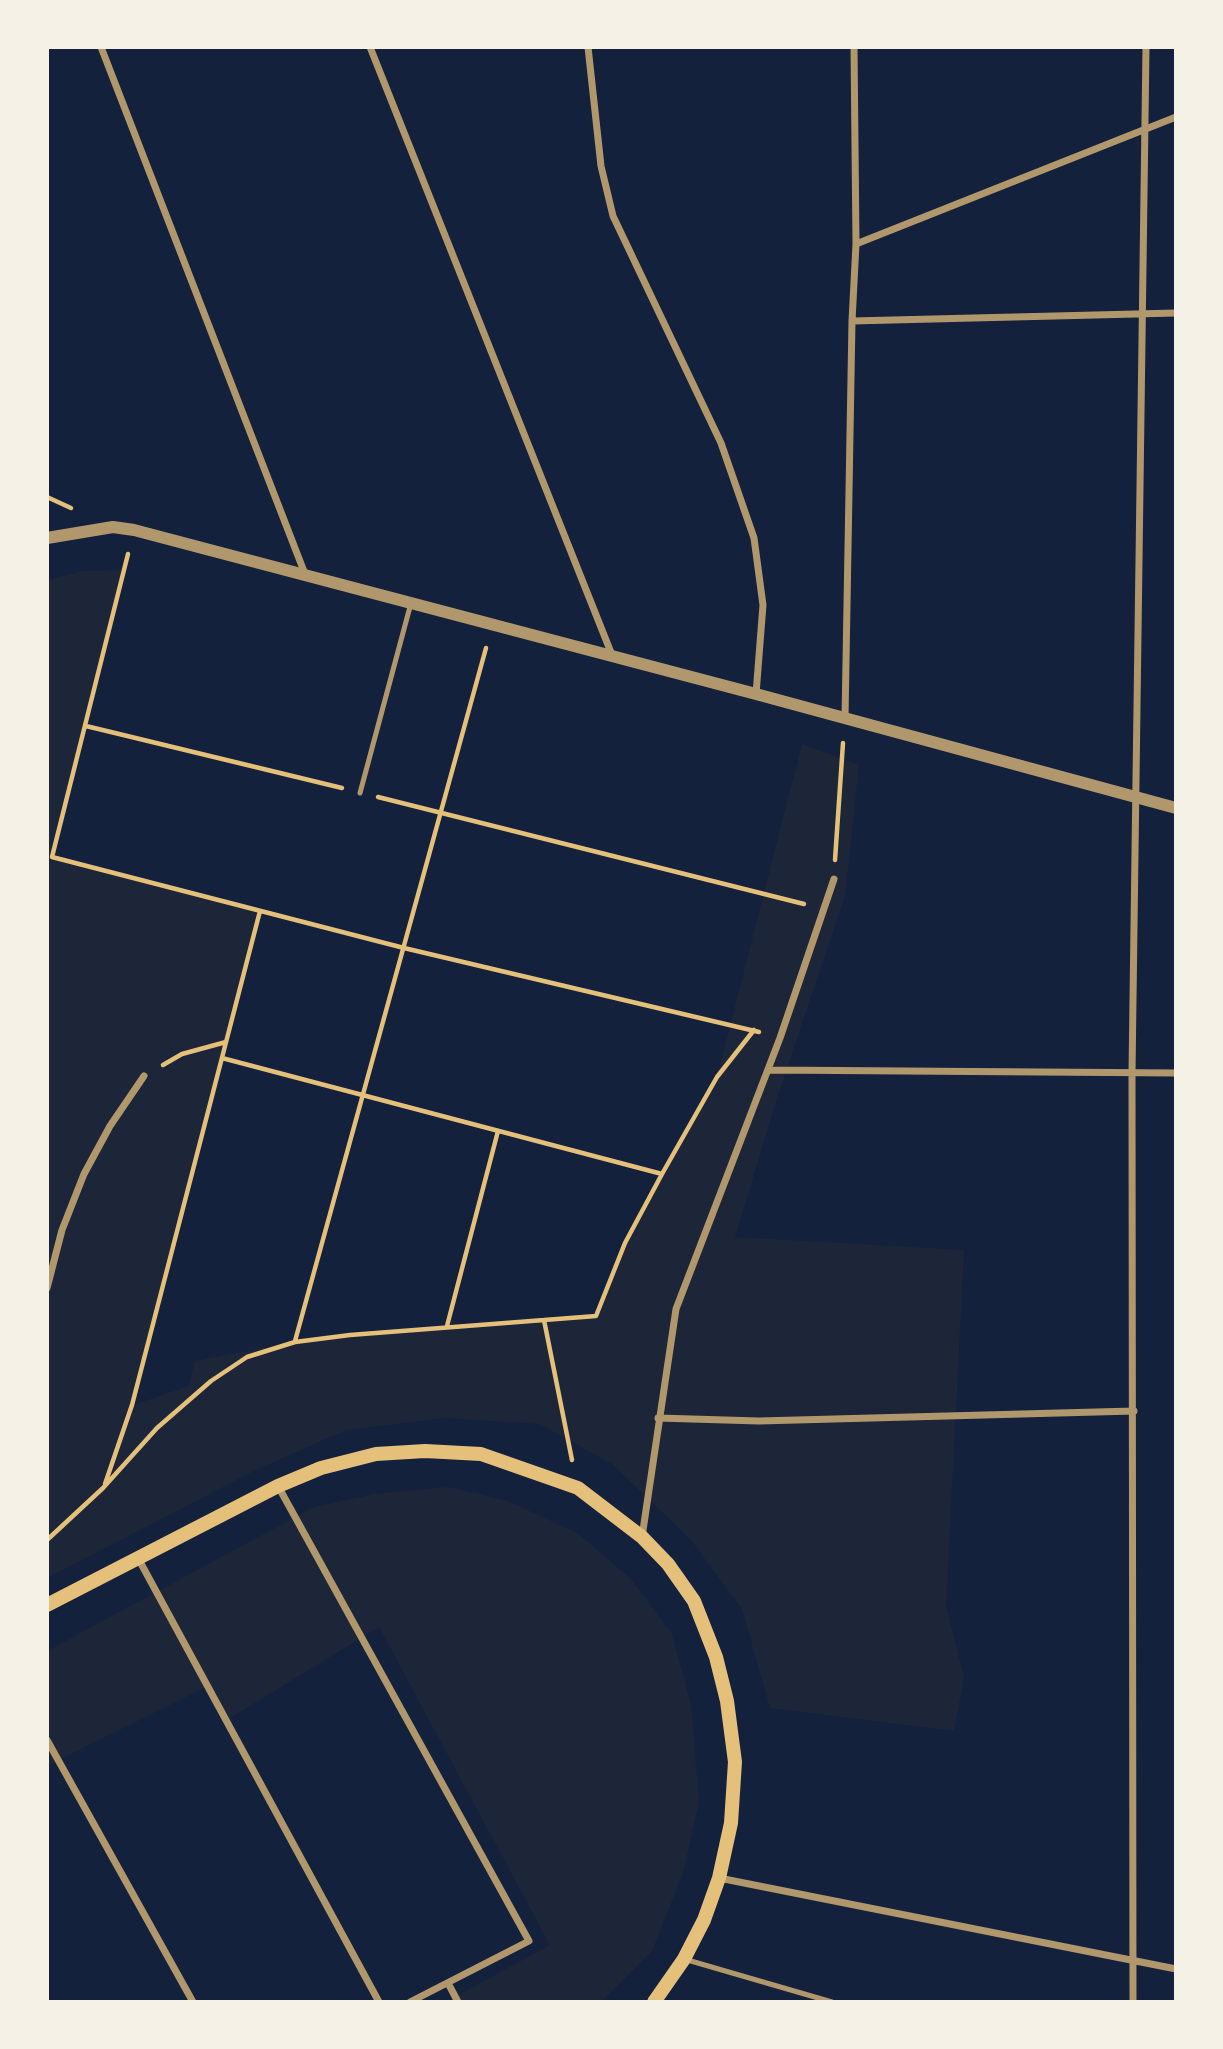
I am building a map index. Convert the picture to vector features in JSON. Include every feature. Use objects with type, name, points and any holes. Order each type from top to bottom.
[{"type":"main road","points":[[47,1605],[278,1486],[321,1468],[376,1454],[425,1451],[481,1454],[578,1488],[642,1537],[668,1564],[694,1601],[716,1657],[727,1701],[735,1762],[730,1823],[719,1878],[704,1920],[684,1959],[654,2002]]},
{"type":"street","points":[[101,47],[305,574]]},
{"type":"street","points":[[370,47],[612,655]]},
{"type":"street","points":[[588,47],[600,155],[613,216],[721,443],[754,538],[763,605],[756,694]]},
{"type":"street","points":[[845,718],[852,321],[856,244],[854,47]]},
{"type":"street","points":[[1133,2002],[1135,1410],[1132,1073],[1146,47]]},
{"type":"street","points":[[856,244],[1176,117]]},
{"type":"street","points":[[852,321],[1176,313]]},
{"type":"street","points":[[47,538],[113,527],[134,530],[612,655],[1176,808]]},
{"type":"street","points":[[642,1537],[676,1309],[769,1069],[834,879]]},
{"type":"street","points":[[769,1069],[1176,1073]]},
{"type":"street","points":[[47,1288],[62,1230],[84,1174],[110,1126],[144,1076]]},
{"type":"street","points":[[658,1418],[759,1421],[1135,1410]]},
{"type":"street","points":[[278,1486],[529,1941],[410,2002]]},
{"type":"street","points":[[138,1558],[379,2002]]},
{"type":"street","points":[[47,1740],[193,2002]]},
{"type":"street","points":[[719,1878],[1133,1963],[1176,1969]]},
{"type":"street","points":[[447,1983],[458,2002]]},
{"type":"lane","points":[[360,793],[411,602]]},
{"type":"lane","points":[[684,1959],[832,2002]]},
{"type":"path","points":[[134,530],[52,857],[404,948],[780,1038]]},
{"type":"path","points":[[295,1342],[493,624]]},
{"type":"path","points":[[834,879],[845,718]]},
{"type":"path","points":[[86,726],[825,909]]},
{"type":"path","points":[[103,1488],[132,1405],[260,911]]},
{"type":"path","points":[[47,1540],[103,1488],[157,1428],[211,1381],[247,1357],[295,1342],[447,1326],[596,1316],[625,1243],[662,1174],[717,1077],[754,1030]]},
{"type":"path","points":[[144,1076],[183,1054],[226,1042]]},
{"type":"path","points":[[222,1058],[662,1174]]},
{"type":"path","points":[[447,1326],[498,1131]]},
{"type":"path","points":[[544,1320],[578,1488]]},
{"type":"shaded area","points":[[124,570],[52,856],[260,911],[133,1405],[189,1386],[195,1361],[295,1342],[596,1316],[625,1243],[717,1077],[802,744],[859,765],[845,896],[779,1092],[735,1237],[964,1250],[946,1606],[964,1677],[954,1731],[770,1708],[742,1609],[691,1540],[612,1464],[540,1424],[445,1418],[346,1430],[258,1469],[47,1578],[47,580],[84,571]]},
{"type":"shaded area","points":[[448,1487],[508,1501],[577,1533],[631,1579],[672,1634],[691,1705],[699,1802],[683,1873],[652,1951],[601,2002],[446,2002],[550,1945],[379,1627],[227,1720],[208,1686],[47,1766],[47,1651],[314,1507],[375,1494]]}]
